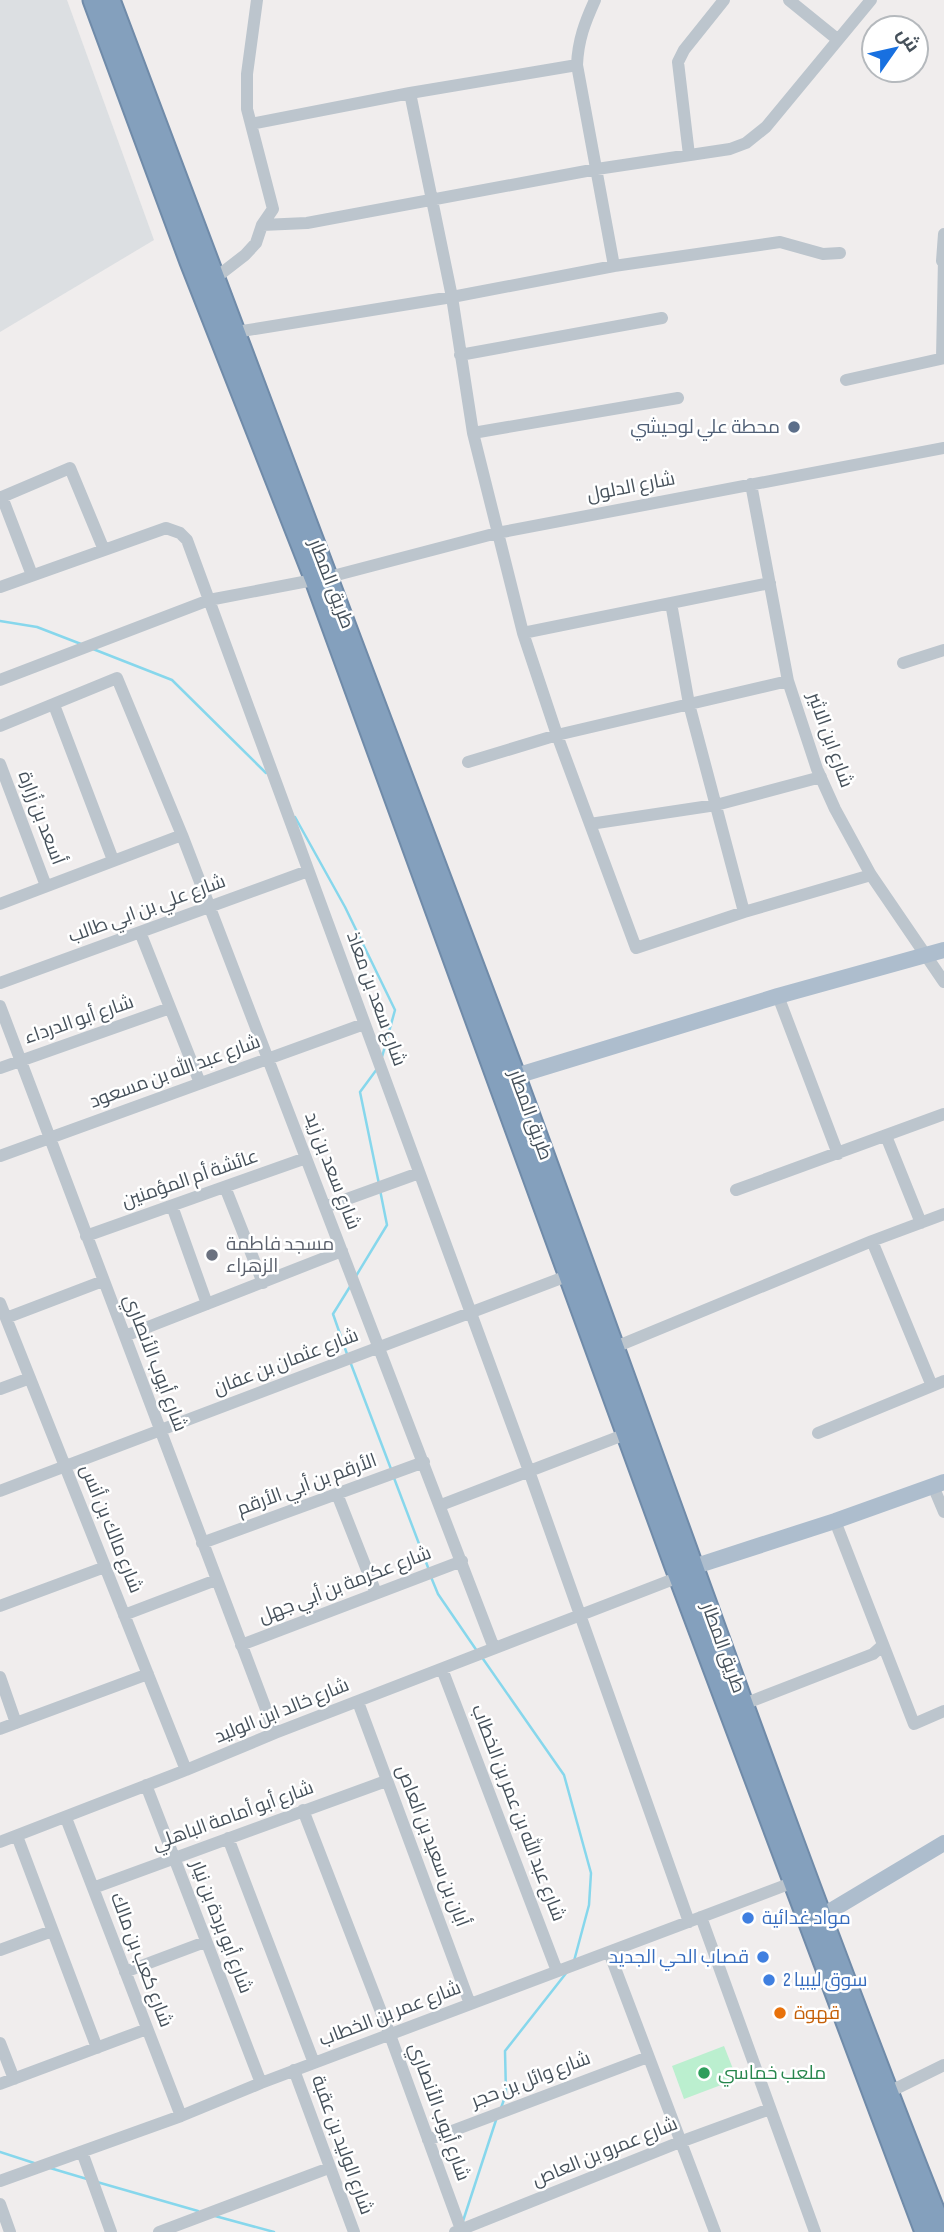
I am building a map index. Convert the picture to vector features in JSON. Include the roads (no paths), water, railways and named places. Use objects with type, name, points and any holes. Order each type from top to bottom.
[{"type":"highway","name":"طريق المطار","points":[[93,0],[191,241],[516,1076],[626,1434],[744,1704],[803,1892],[822,1916],[887,2093],[943,2232]]},
{"type":"highway","name":"طريق المطار","points":[[110,0],[191,241],[214,279],[227,334]]},
{"type":"highway","name":"طريق المطار","points":[[322,578],[577,1272],[613,1349],[686,1570],[925,2232]]},
{"type":"main road","points":[[516,1076],[778,996],[944,950]]},
{"type":"main road","points":[[686,1570],[939,1484]]},
{"type":"main road","points":[[822,1916],[944,1843]]},
{"type":"street","points":[[214,279],[256,243],[262,225],[273,209],[247,109],[247,74],[257,0]]},
{"type":"street","points":[[595,0],[583,26],[576,65],[614,267]]},
{"type":"street","points":[[689,155],[678,62],[684,50],[724,0]]},
{"type":"street","points":[[789,0],[837,39]]},
{"type":"street","points":[[262,225],[307,223],[597,169],[730,149],[746,143],[766,127],[871,0]]},
{"type":"street","points":[[251,124],[410,93],[576,65]]},
{"type":"street","points":[[410,93],[452,297],[473,433],[496,533],[523,633],[557,735],[636,947],[871,875]]},
{"type":"street","points":[[846,380],[943,358],[944,234]]},
{"type":"street","points":[[227,334],[614,267],[780,243],[823,254],[840,253]]},
{"type":"street","points":[[460,355],[662,318]]},
{"type":"street","points":[[473,433],[678,398]]},
{"type":"street","name":"شارع الدلول","points":[[0,680],[209,600],[322,578],[496,533],[944,448]]},
{"type":"street","points":[[0,587],[104,550],[70,468],[1,497],[32,575]]},
{"type":"street","name":"شارع ابن الاثير","points":[[751,484],[788,681],[821,777],[871,875],[944,982]]},
{"type":"street","name":"شارع سعد بن معاذ","points":[[104,550],[166,528],[180,533],[187,540],[578,1614],[815,2232]]},
{"type":"street","points":[[523,633],[770,583]]},
{"type":"street","points":[[671,603],[689,704],[744,912]]},
{"type":"street","points":[[903,663],[944,650]]},
{"type":"street","name":"شارع سعد بن زيد","points":[[54,705],[117,678],[182,835],[494,1648]]},
{"type":"street","points":[[468,762],[557,735],[788,681]]},
{"type":"street","points":[[0,726],[54,705],[113,860]]},
{"type":"street","name":"أسعد بن زُرارة","points":[[0,764],[46,886]]},
{"type":"street","points":[[590,824],[716,805],[821,777]]},
{"type":"street","points":[[0,904],[182,835]]},
{"type":"street","name":"شارع علي بن ابي طالب","points":[[0,983],[308,871]]},
{"type":"street","points":[[140,932],[200,1083]]},
{"type":"street","points":[[778,996],[838,1154]]},
{"type":"street","name":"شارع أيوب الأنصاري","points":[[0,1006],[275,1732]]},
{"type":"street","name":"شارع أبو الدرداء","points":[[0,1068],[170,1009]]},
{"type":"street","name":"شارع عبد الله بن مسعود","points":[[0,1156],[364,1024]]},
{"type":"street","points":[[736,1191],[944,1114]]},
{"type":"street","points":[[886,1136],[920,1223]]},
{"type":"street","name":"عائشة أم المؤمنين","points":[[86,1236],[306,1158]]},
{"type":"street","points":[[326,1207],[419,1173]]},
{"type":"street","points":[[225,1187],[263,1283]]},
{"type":"street","points":[[172,1206],[206,1304]]},
{"type":"street","points":[[613,1349],[872,1241],[944,1214]]},
{"type":"street","points":[[818,1433],[938,1383],[872,1241]]},
{"type":"street","points":[[125,1336],[342,1251]]},
{"type":"street","name":"شارع عثمان بن عفان","points":[[0,1491],[577,1272]]},
{"type":"street","points":[[6,1318],[103,1281]]},
{"type":"street","name":"شارع مالك بن أنس","points":[[0,1303],[186,1770]]},
{"type":"street","points":[[0,1389],[30,1378]]},
{"type":"street","points":[[441,1505],[626,1434]]},
{"type":"street","name":"الأرقم بن أبي الأرقم","points":[[202,1543],[424,1462]]},
{"type":"street","points":[[939,1484],[944,1511]]},
{"type":"street","points":[[337,1494],[376,1593]]},
{"type":"street","points":[[835,1521],[914,1724],[944,1711]]},
{"type":"street","name":"شارع عكرمة بن أبي جهل","points":[[241,1645],[462,1562]]},
{"type":"street","points":[[0,1606],[105,1567]]},
{"type":"street","name":"شارع خالد ابن الوليد","points":[[0,1842],[686,1570]]},
{"type":"street","points":[[124,1615],[216,1580]]},
{"type":"street","points":[[744,1704],[873,1654],[882,1646]]},
{"type":"street","name":"شارع عبد الله بن عمر بن الخطاب","points":[[442,1669],[557,1971]]},
{"type":"street","points":[[0,1729],[148,1674]]},
{"type":"street","points":[[0,1677],[16,1723]]},
{"type":"street","name":"أبان بن سعيد بن العاص","points":[[358,1702],[470,2004]]},
{"type":"street","name":"شارع أبو أمامة الباهلي","points":[[93,1888],[386,1781]]},
{"type":"street","name":"شارع أبو بردة بن نيار","points":[[146,1785],[261,2083]]},
{"type":"street","name":"شارع أيوب الأنصاري","points":[[303,1810],[390,2035],[460,2231]]},
{"type":"street","name":"شارع كعب بن مالك","points":[[66,1818],[181,2116]]},
{"type":"street","points":[[17,1836],[97,2048]]},
{"type":"street","points":[[228,1838],[314,2063]]},
{"type":"street","name":"شارع عمر بن الخطاب","points":[[0,2181],[181,2116],[294,2070],[695,1920],[803,1892]]},
{"type":"street","points":[[0,1951],[52,1931]]},
{"type":"street","points":[[125,1972],[205,1942]]},
{"type":"street","points":[[609,1952],[715,2232]]},
{"type":"street","points":[[0,2084],[147,2029]]},
{"type":"street","points":[[0,2043],[14,2079]]},
{"type":"street","name":"شارع وائل بن حجر","points":[[428,2140],[648,2057]]},
{"type":"street","points":[[887,2093],[944,2065]]},
{"type":"street","name":"شارع الوليد بن عقبة","points":[[294,2070],[354,2232]]},
{"type":"street","name":"شارع عمرو بن العاص","points":[[460,2231],[680,2142],[770,2109]]},
{"type":"street","points":[[82,2152],[111,2232]]},
{"type":"street","points":[[159,2232],[329,2168]]},
{"type":"street","points":[[0,2204],[10,2232]]},
{"type":"waterway","points":[[0,621],[37,627],[81,644]]},
{"type":"waterway","points":[[93,649],[172,680],[266,773]]},
{"type":"waterway","points":[[295,817],[345,907],[395,1010],[382,1057]]},
{"type":"waterway","points":[[377,1069],[360,1092],[379,1184]]},
{"type":"waterway","points":[[356,1276],[387,1225],[380,1190]]},
{"type":"waterway","points":[[347,1354],[333,1314],[351,1285]]},
{"type":"waterway","points":[[351,1364],[391,1469]]},
{"type":"waterway","points":[[394,1478],[429,1570]]},
{"type":"waterway","points":[[431,1577],[438,1594],[477,1651]]},
{"type":"waterway","points":[[481,1656],[564,1775],[591,1873],[589,1905],[574,1961]]},
{"type":"waterway","points":[[501,2108],[506,2094],[505,2051],[567,1972]]},
{"type":"waterway","points":[[463,2221],[497,2117]]},
{"type":"waterway","points":[[0,2152],[34,2163]]},
{"type":"waterway","points":[[50,2168],[87,2179]]},
{"type":"waterway","points":[[97,2182],[198,2211]]},
{"type":"waterway","points":[[215,2216],[274,2232]]},
{"type":"place","name":"محطة علي لوحيشي","points":[[794,427]]},
{"type":"place","name":"مسجد فاطمة الزهراء","points":[[212,1255]]},
{"type":"place","name":"مواد غدائية","points":[[748,1918]]},
{"type":"place","name":"قصاب الحي الجديد","points":[[763,1957]]},
{"type":"place","name":"سوق ليبيا 2","points":[[769,1980]]},
{"type":"place","name":"قهوة","points":[[780,2013]]},
{"type":"place","name":"ملعب خماسي","points":[[704,2073]]}]
